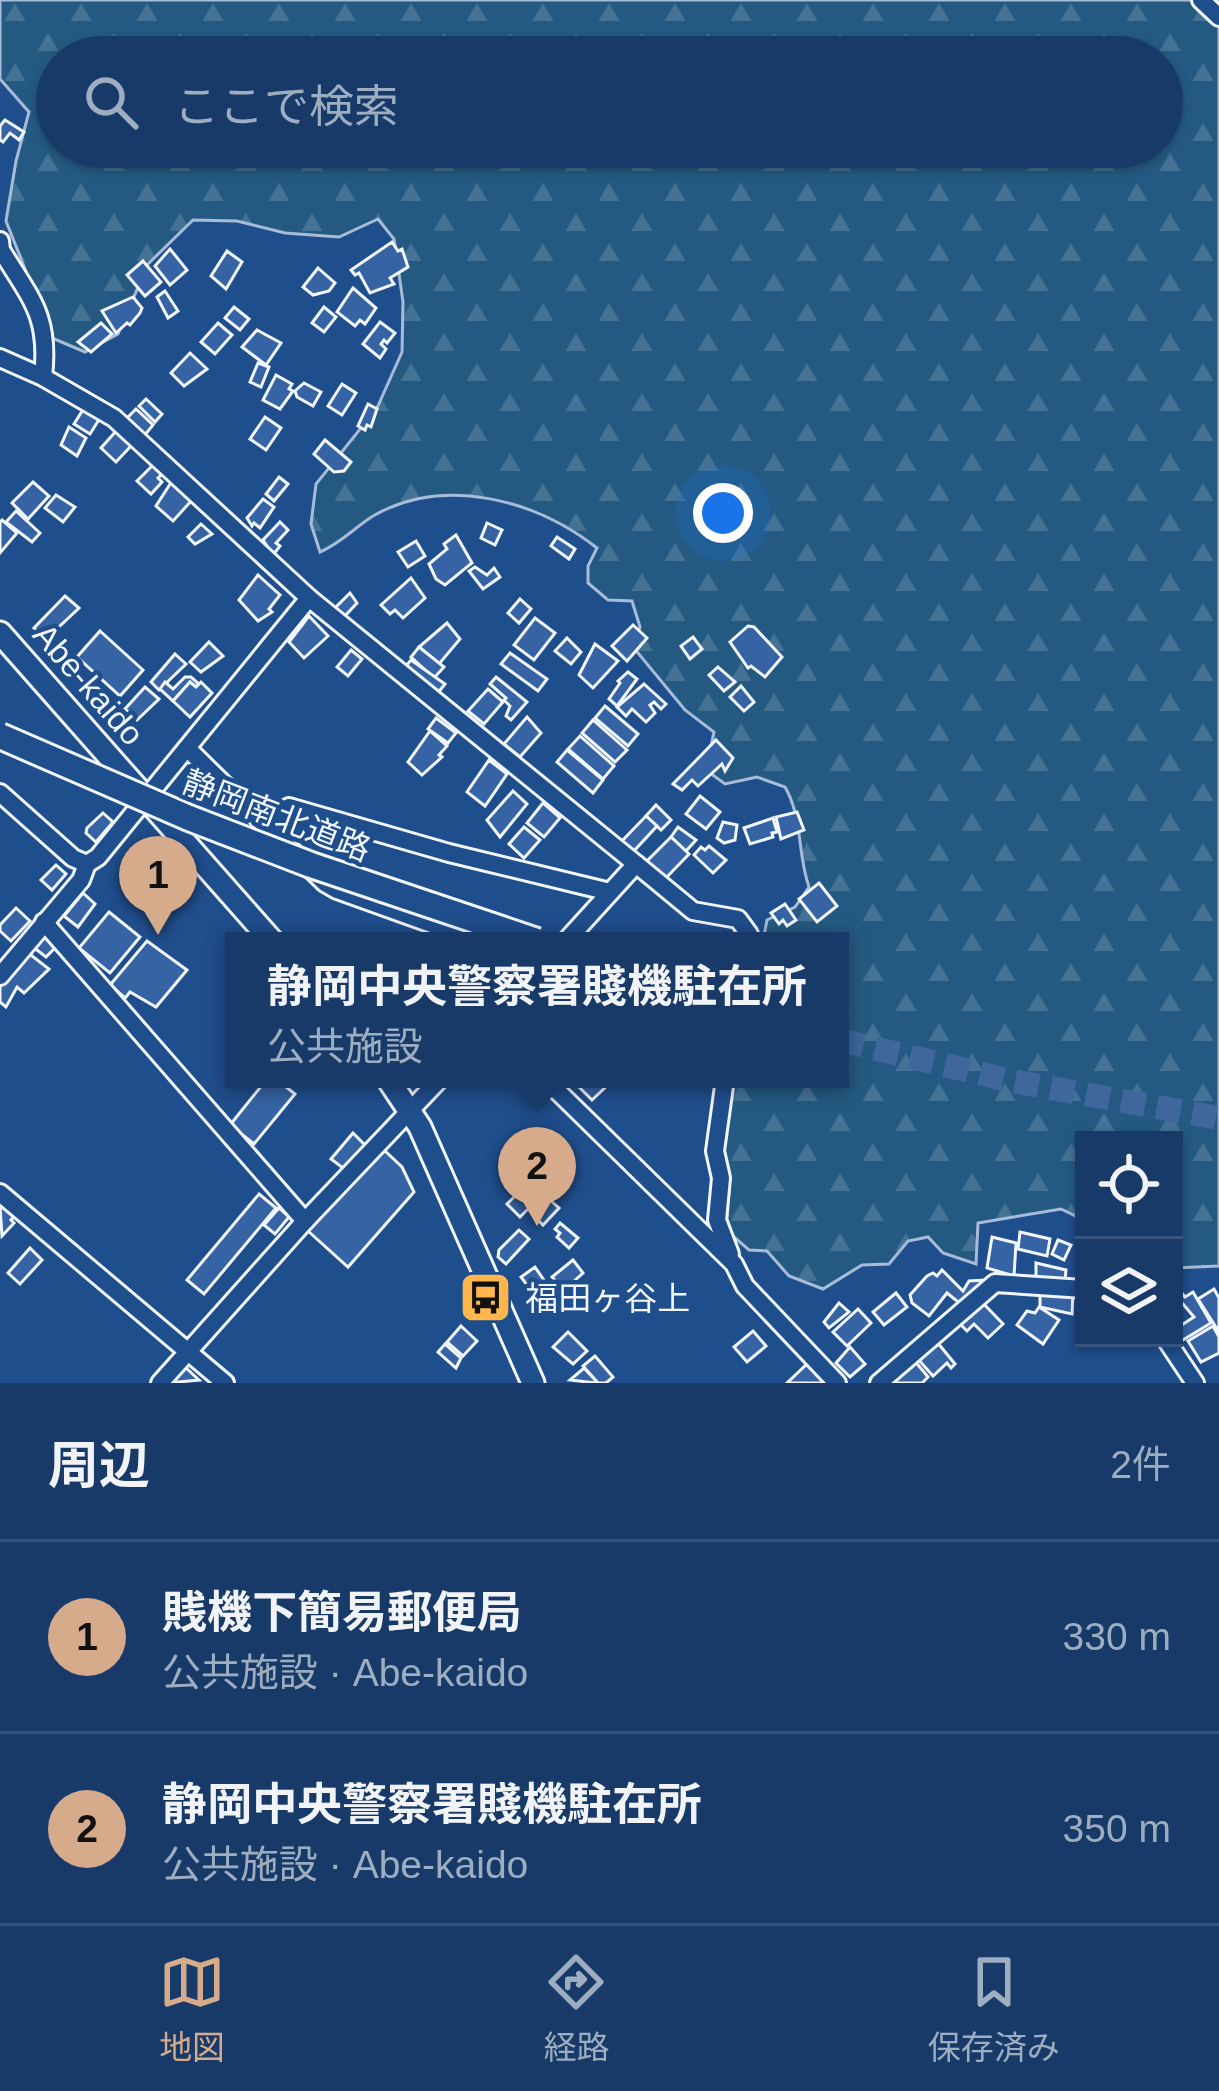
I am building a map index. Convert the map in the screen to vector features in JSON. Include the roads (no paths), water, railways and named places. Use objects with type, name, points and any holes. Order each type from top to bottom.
[{"type":"highway","name":"静岡南北道路","points":[[0,736],[209,826],[511,932]]},
{"type":"highway","name":"静岡南北道路","points":[[0,755],[287,866],[486,932]]},
{"type":"main road","name":"Abe-kaido","points":[[0,633],[264,932]]},
{"type":"main road","points":[[395,1088],[411,1110],[533,1383]]},
{"type":"street","points":[[1201,0],[1219,17]]},
{"type":"street","points":[[0,242],[43,320],[47,344],[43,376]]},
{"type":"street","points":[[0,358],[43,376],[114,418],[309,598],[693,911],[738,919],[747,932]]},
{"type":"street","points":[[0,976],[309,598]]},
{"type":"street","points":[[187,748],[325,883],[453,932]]},
{"type":"street","points":[[0,793],[87,865]]},
{"type":"street","points":[[261,820],[289,807],[610,892]]},
{"type":"street","points":[[574,932],[637,864]]},
{"type":"street","points":[[44,922],[305,1220]]},
{"type":"street","points":[[160,1383],[305,1220],[432,1088]]},
{"type":"street","points":[[554,1088],[734,1264]]},
{"type":"street","points":[[724,1088],[715,1151],[721,1178],[717,1220],[745,1286],[837,1383]]},
{"type":"street","points":[[0,1193],[224,1383]]},
{"type":"street","points":[[880,1383],[995,1283],[1075,1288]]},
{"type":"street","points":[[1171,1347],[1195,1383]]},
{"type":"waterway","points":[[459,1240],[521,1383]]},
{"type":"tunnel","points":[[849,1042],[1012,1081],[1219,1118]]},
{"type":"place","name":"賎機下簡易郵便局","points":[[158,935]]},
{"type":"place","name":"静岡中央警察署賤機駐在所","points":[[537,1226]]},
{"type":"place","name":"福田ヶ谷上","points":[[486,1298]]}]
